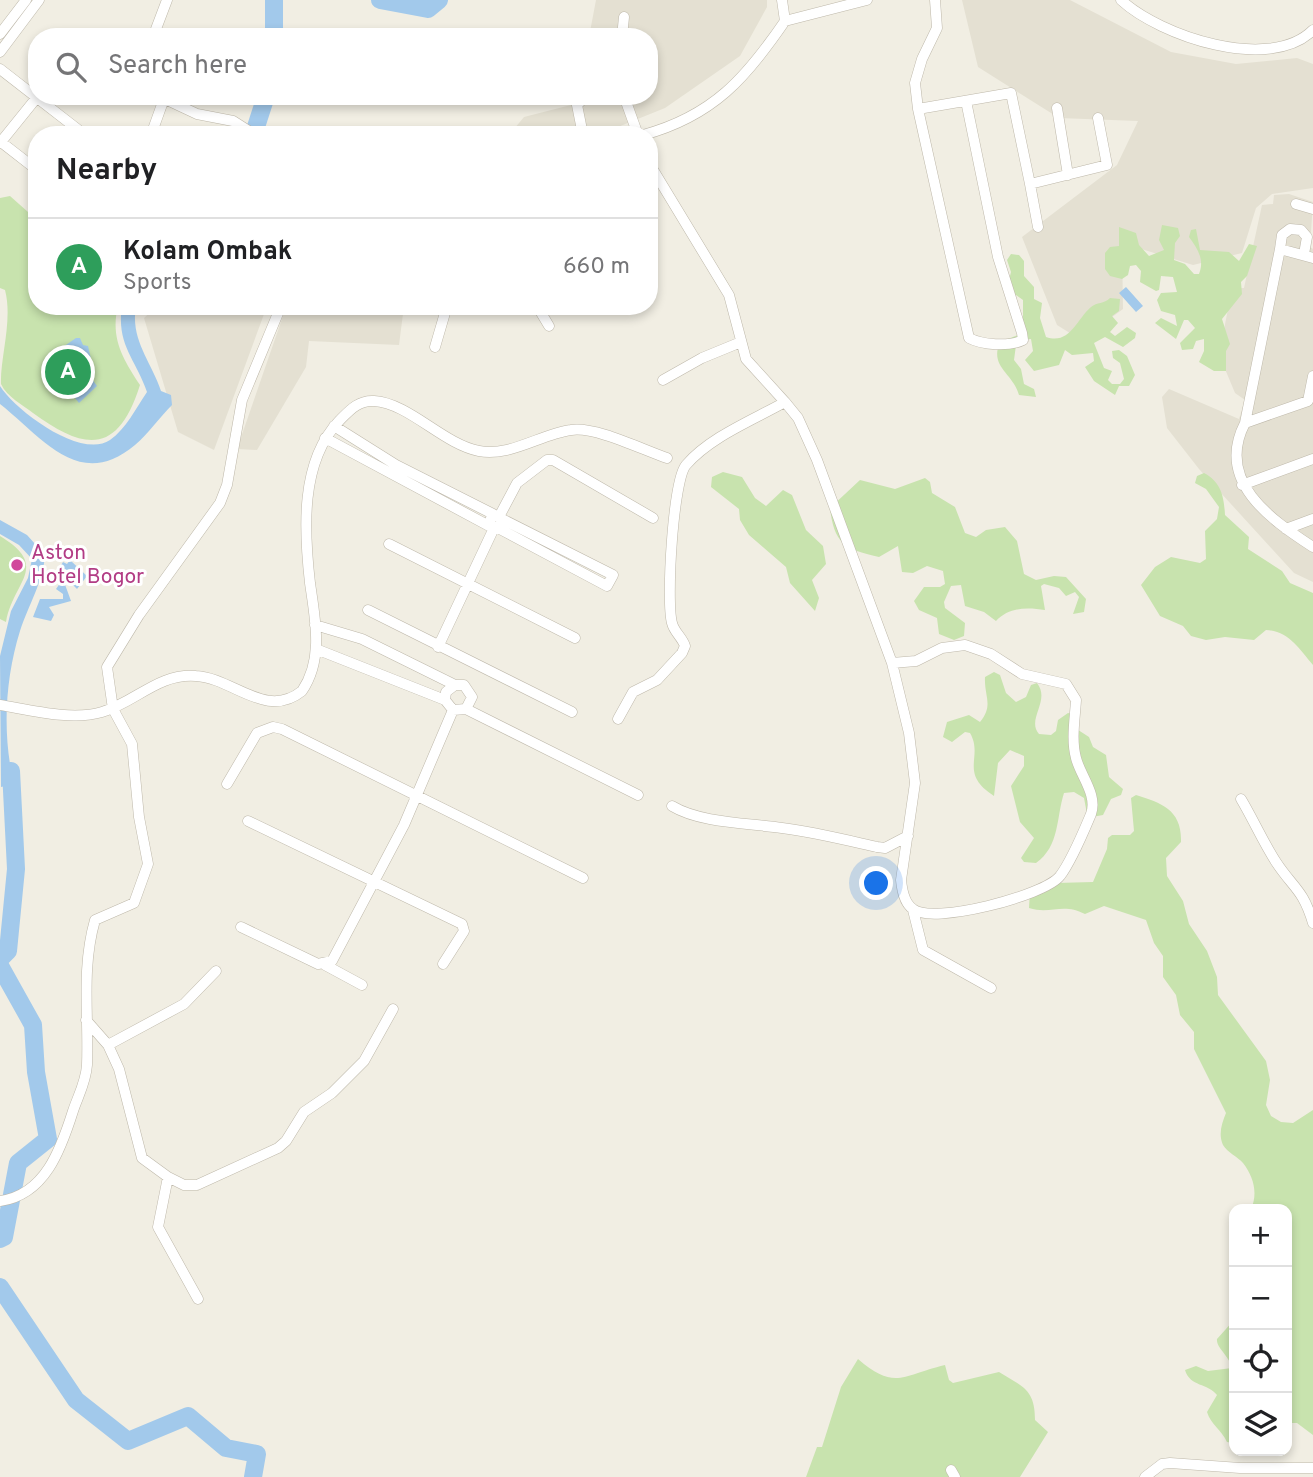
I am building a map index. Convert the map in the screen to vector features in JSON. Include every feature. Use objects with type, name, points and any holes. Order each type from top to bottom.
[{"type":"street","points":[[0,34],[26,0]]},
{"type":"street","points":[[0,52],[39,0]]},
{"type":"street","points":[[156,28],[167,0]]},
{"type":"street","points":[[782,0],[785,21]]},
{"type":"street","points":[[658,129],[683,120],[737,85],[758,61],[785,21],[867,0]]},
{"type":"street","points":[[935,0],[937,28],[922,59],[915,83],[918,109],[969,338],[978,342],[1016,343],[1023,340],[1022,333],[998,257],[965,101]]},
{"type":"street","points":[[1121,0],[1139,15],[1160,25],[1231,48],[1285,47],[1313,31]]},
{"type":"street","points":[[623,28],[624,18]]},
{"type":"street","points":[[0,69],[28,90]]},
{"type":"street","points":[[918,109],[1011,93],[1038,227]]},
{"type":"street","points":[[28,163],[0,143],[31,105]]},
{"type":"street","points":[[47,105],[74,126]]},
{"type":"street","points":[[154,126],[162,105]]},
{"type":"street","points":[[179,105],[197,114],[233,121],[241,126]]},
{"type":"street","points":[[577,105],[581,126]]},
{"type":"street","points":[[628,105],[636,126]]},
{"type":"street","points":[[1058,108],[1068,175]]},
{"type":"street","points":[[1030,184],[1107,164],[1098,118]]},
{"type":"street","points":[[658,178],[729,295],[746,359],[798,418],[822,472],[892,663],[909,733],[915,783],[901,880],[902,891],[913,910],[923,950],[991,988]]},
{"type":"street","points":[[1296,204],[1313,209]]},
{"type":"street","points":[[1280,249],[1309,256],[1307,237],[1298,228],[1290,229],[1282,235],[1245,423],[1239,434],[1238,450],[1242,485],[1286,529],[1313,547]]},
{"type":"street","points":[[1,1201],[18,1198],[56,1161],[85,1080],[87,969],[94,920],[134,903],[148,870],[132,744],[113,709],[107,678],[110,662],[220,503],[227,485],[242,400],[277,315]]},
{"type":"street","points":[[435,346],[444,315]]},
{"type":"street","points":[[542,315],[549,326]]},
{"type":"street","points":[[663,380],[702,358],[741,342]]},
{"type":"street","points":[[1245,423],[1311,400],[1313,376]]},
{"type":"street","points":[[0,705],[80,715],[113,709],[158,682],[179,675],[212,677],[259,699],[279,702],[297,695],[313,669],[316,649],[308,567],[308,507],[312,466],[334,426],[354,406],[372,400],[387,403],[458,443],[479,451],[500,451],[572,429],[590,430],[667,458]]},
{"type":"street","points":[[618,719],[633,692],[657,680],[682,653],[685,646],[672,623],[669,596],[674,504],[684,467],[706,448],[785,402]]},
{"type":"street","points":[[334,426],[442,499],[496,521]]},
{"type":"street","points":[[326,438],[362,460],[446,489],[539,545],[613,575],[607,586],[564,566],[539,545]]},
{"type":"street","points":[[362,460],[368,447]]},
{"type":"street","points":[[1242,485],[1313,459]]},
{"type":"street","points":[[438,647],[496,521],[517,483],[547,460],[554,460],[653,517]]},
{"type":"street","points":[[442,499],[446,489]]},
{"type":"street","points":[[1286,529],[1313,519]]},
{"type":"street","points":[[388,544],[575,639]]},
{"type":"street","points":[[564,566],[569,555]]},
{"type":"street","points":[[368,610],[572,712]]},
{"type":"street","points":[[315,625],[362,639],[455,685],[464,685],[471,692],[472,701],[467,709]]},
{"type":"street","points":[[892,663],[916,661],[942,648],[965,645],[991,654],[1022,674],[1066,684],[1076,700],[1076,759],[1086,781],[1092,807],[1056,879],[1006,903],[965,911],[922,913],[913,910]]},
{"type":"street","points":[[316,649],[445,700],[453,710]]},
{"type":"street","points":[[445,700],[446,692],[455,685]]},
{"type":"street","points":[[453,710],[467,709],[638,794]]},
{"type":"street","points":[[325,965],[332,961],[417,796],[453,710]]},
{"type":"street","points":[[226,784],[251,739],[257,733],[273,727],[306,738],[583,878]]},
{"type":"street","points":[[1241,799],[1278,864],[1307,902],[1313,923]]},
{"type":"street","points":[[672,806],[692,818],[714,817],[785,828],[877,847],[885,848],[908,836]]},
{"type":"street","points":[[248,821],[462,925],[464,931],[443,964]]},
{"type":"street","points":[[242,927],[362,985]]},
{"type":"street","points":[[108,1045],[184,1004],[216,971]]},
{"type":"street","points":[[85,1019],[108,1045],[120,1069],[142,1158],[184,1185],[197,1185],[278,1148],[304,1112],[332,1093],[358,1069],[393,1009]]},
{"type":"street","points":[[169,1177],[158,1227],[198,1299]]},
{"type":"street","points":[[1145,1477],[1162,1464],[1170,1463],[1240,1468],[1313,1468]]},
{"type":"shaded area","points":[[596,0],[767,0],[767,7],[740,56],[665,108],[620,126],[516,126],[524,117],[571,105],[658,105],[658,28],[591,28]]},
{"type":"shaded area","points":[[962,0],[1070,0],[1171,52],[1236,64],[1297,58],[1313,64],[1313,188],[1272,194],[1256,208],[1242,253],[1193,265],[1122,243],[1123,309],[1081,340],[1057,325],[1022,237],[1117,165],[1138,121],[1059,118],[978,67]]},
{"type":"shaded area","points":[[1289,194],[1313,202],[1310,247],[1313,249],[1313,582],[1294,573],[1199,469],[1167,428],[1162,397],[1169,389],[1239,419],[1245,400],[1235,393],[1225,369],[1222,340],[1232,288],[1244,288],[1262,205],[1273,204],[1274,195]]},
{"type":"shaded area","points":[[147,315],[264,315],[214,450],[178,432],[144,318]]},
{"type":"shaded area","points":[[283,315],[403,315],[399,345],[309,341],[306,367],[257,450],[237,449]]},
{"type":"green space","points":[[10,196],[28,212],[28,315],[116,315],[117,338],[123,357],[140,385],[131,408],[110,435],[98,440],[69,434],[52,426],[16,400],[1,384],[8,314],[5,290],[0,288],[0,198]]},
{"type":"green space","points":[[1162,225],[1178,228],[1180,236],[1175,243],[1174,260],[1185,264],[1194,274],[1199,274],[1201,259],[1189,237],[1191,230],[1196,229],[1200,250],[1229,252],[1239,261],[1249,244],[1257,246],[1247,276],[1241,282],[1242,294],[1222,319],[1230,344],[1226,351],[1226,371],[1214,371],[1199,362],[1204,351],[1204,339],[1196,341],[1193,349],[1182,350],[1180,343],[1195,328],[1188,320],[1184,320],[1176,339],[1155,323],[1161,318],[1177,326],[1175,315],[1161,311],[1157,300],[1161,293],[1177,292],[1173,277],[1161,276],[1159,290],[1156,291],[1140,282],[1141,271],[1136,265],[1130,266],[1128,275],[1122,279],[1110,276],[1105,269],[1105,253],[1110,247],[1119,246],[1119,227],[1136,233],[1139,245],[1149,256],[1164,250],[1159,240]]},
{"type":"green space","points":[[1011,254],[1019,255],[1024,261],[1024,276],[1034,287],[1034,299],[1042,303],[1040,318],[1046,337],[1061,338],[1072,330],[1093,305],[1110,298],[1120,299],[1119,311],[1112,316],[1118,323],[1110,332],[1115,336],[1127,327],[1136,333],[1135,338],[1123,347],[1105,337],[1094,343],[1104,368],[1112,371],[1108,380],[1112,384],[1120,384],[1124,379],[1120,363],[1113,358],[1112,351],[1119,350],[1127,356],[1135,375],[1129,386],[1119,386],[1115,395],[1094,381],[1085,367],[1094,361],[1093,353],[1072,355],[1065,350],[1059,365],[1034,371],[1025,360],[1033,351],[1031,339],[1022,340],[1016,345],[1014,360],[1021,369],[1024,384],[1034,389],[1036,397],[1019,395],[997,358],[1000,342],[1018,335],[1023,330],[1023,300],[1016,295],[1008,296],[1006,292],[1011,272],[1007,260]]},
{"type":"green space","points":[[723,472],[742,477],[755,498],[766,506],[783,490],[792,495],[806,530],[823,546],[826,564],[812,580],[819,598],[815,611],[790,583],[786,567],[749,535],[740,520],[739,509],[711,487],[712,477]]},
{"type":"green space","points":[[1204,473],[1220,490],[1225,515],[1249,537],[1248,549],[1282,571],[1290,583],[1313,593],[1313,665],[1293,642],[1274,631],[1266,630],[1254,640],[1225,637],[1206,640],[1191,636],[1183,626],[1160,616],[1141,585],[1155,567],[1171,557],[1200,563],[1206,559],[1205,531],[1217,519],[1219,507],[1206,489],[1195,483],[1197,476]]},
{"type":"green space","points":[[925,478],[930,482],[932,493],[955,507],[965,533],[976,537],[986,530],[1005,527],[1017,541],[1024,574],[1036,580],[1054,576],[1066,577],[1086,599],[1084,612],[1073,614],[1079,597],[1075,592],[1066,596],[1059,588],[1044,584],[1041,586],[1045,610],[1019,609],[1001,616],[996,621],[984,612],[965,606],[961,585],[951,586],[944,602],[945,608],[965,623],[964,636],[954,640],[939,634],[937,618],[919,610],[914,601],[924,587],[940,587],[945,584],[943,571],[927,566],[913,573],[902,572],[898,546],[879,557],[849,547],[834,529],[830,508],[860,480],[895,489]]},
{"type":"green space","points":[[0,536],[15,547],[26,566],[6,622],[0,619]]},
{"type":"green space","points":[[994,672],[1000,675],[1006,693],[1016,702],[1026,697],[1031,685],[1037,683],[1041,690],[1035,722],[1039,734],[1051,735],[1056,731],[1058,720],[1068,713],[1072,714],[1072,726],[1089,737],[1093,747],[1106,755],[1109,777],[1123,789],[1121,795],[1111,799],[1103,815],[1092,817],[1087,814],[1084,798],[1074,792],[1064,793],[1053,840],[1044,856],[1036,863],[1024,862],[1021,858],[1034,838],[1020,822],[1011,786],[1024,766],[1024,756],[1010,750],[998,763],[994,796],[977,780],[974,772],[974,742],[970,733],[965,732],[952,742],[943,737],[947,722],[969,715],[980,722],[987,711],[985,677]]},
{"type":"green space","points":[[1136,795],[1162,805],[1178,822],[1181,842],[1166,858],[1167,876],[1183,901],[1189,924],[1207,951],[1217,977],[1218,995],[1266,1061],[1270,1080],[1266,1105],[1271,1116],[1281,1122],[1293,1123],[1313,1110],[1313,1435],[1297,1423],[1292,1423],[1292,1204],[1252,1204],[1254,1192],[1250,1174],[1243,1163],[1223,1145],[1221,1133],[1226,1113],[1194,1049],[1194,1032],[1180,1015],[1176,995],[1163,977],[1163,956],[1154,943],[1146,920],[1104,906],[1085,914],[1070,909],[1029,908],[1030,891],[1048,891],[1056,883],[1093,882],[1107,849],[1108,838],[1112,835],[1130,835],[1134,831],[1131,798]]},
{"type":"green space","points":[[1229,1326],[1229,1361],[1218,1345],[1217,1339]]},
{"type":"green space","points":[[858,1359],[881,1375],[891,1378],[909,1376],[945,1365],[949,1380],[953,1383],[999,1372],[1026,1390],[1033,1402],[1035,1420],[1048,1432],[1020,1477],[806,1477],[817,1447],[822,1447],[841,1387]]},
{"type":"green space","points":[[1196,1366],[1208,1371],[1229,1368],[1229,1442],[1207,1412],[1217,1395],[1191,1379],[1185,1370]]},
{"type":"water","points":[[1126,287],[1143,306],[1136,312],[1119,293]]},
{"type":"water","points":[[121,315],[135,315],[139,340],[161,391],[171,395],[172,405],[135,445],[115,458],[96,463],[79,461],[46,444],[0,404],[0,386],[34,419],[66,438],[98,444],[110,440],[126,424],[147,392],[124,342]]},
{"type":"water","points":[[80,338],[83,345],[88,346],[91,359],[81,353],[82,365],[97,386],[79,403],[64,384],[48,377],[53,354]]},
{"type":"water","points":[[0,520],[27,535],[45,555],[42,574],[20,631],[11,668],[7,727],[14,784],[1,787],[0,656],[11,611],[28,578],[32,559],[19,545],[0,534]]},
{"type":"water","points":[[70,560],[87,576],[77,589],[58,570],[63,562],[67,564]]},
{"type":"water","points":[[63,579],[71,601],[49,607],[54,615],[51,621],[33,617],[40,599],[63,599],[63,594],[56,589]]},
{"type":"waterway","points":[[274,0],[274,28]]},
{"type":"waterway","points":[[380,0],[428,9],[439,0]]},
{"type":"waterway","points":[[256,126],[263,105]]},
{"type":"waterway","points":[[0,959],[8,951],[16,869],[11,771]]},
{"type":"waterway","points":[[0,966],[33,1025],[36,1072],[48,1139],[18,1163],[4,1237],[0,1239]]},
{"type":"waterway","points":[[0,1287],[76,1400],[128,1441],[188,1416],[226,1448],[257,1454],[253,1477]]},
{"type":"place","name":"Kolam Ombak","points":[[68,372]]},
{"type":"place","name":"Aston Hotel Bogor","points":[[17,565]]}]
